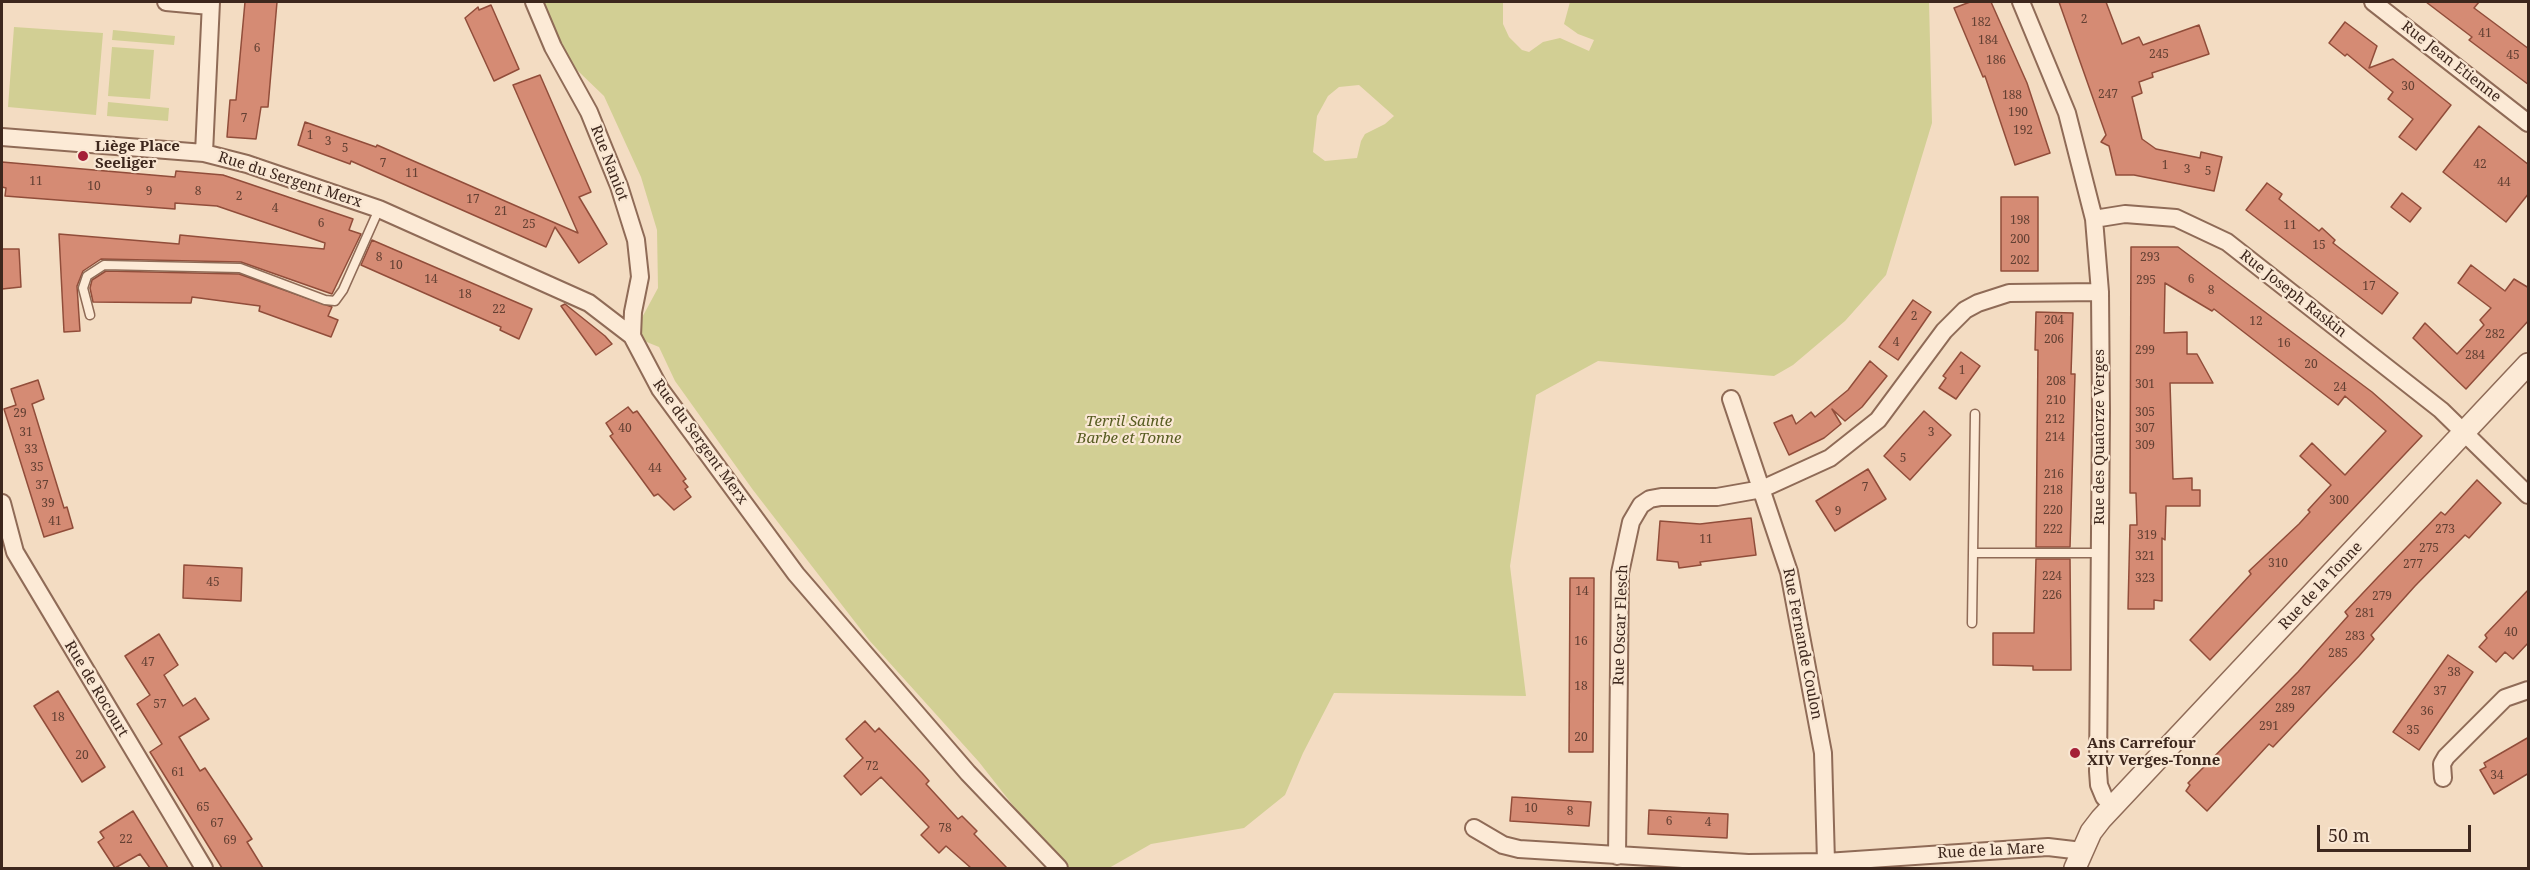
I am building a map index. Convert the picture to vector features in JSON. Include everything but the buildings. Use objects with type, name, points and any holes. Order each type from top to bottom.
[{"type":"street","points":[[166,2],[210,4],[204,153]]},
{"type":"street","name":"Rue Naniot","points":[[534,2],[553,46],[589,112],[619,186],[636,240],[640,277],[633,312],[632,336]]},
{"type":"street","name":"Rue des Quatorze Verges","points":[[2021,2],[2067,113],[2094,219],[2100,292],[2098,771],[2099,785],[2104,797],[2113,807]]},
{"type":"street","name":"Rue Jean Etienne","points":[[2373,2],[2529,123]]},
{"type":"street","name":"Rue du Sergent Merx","points":[[2,137],[204,153],[247,164],[379,209],[589,303],[632,336],[660,389],[796,574],[968,773],[1059,868]]},
{"type":"street","name":"Rue Joseph Raskin","points":[[2094,219],[2125,214],[2176,218],[2227,242],[2466,432],[2529,495]]},
{"type":"street","name":"Rue Oscar Flesch","points":[[1617,855],[1620,573],[1634,513],[1650,499],[1717,497],[1762,489],[1810,469],[1861,436],[1894,400],[1949,326],[1978,303],[2008,293],[2100,292]]},
{"type":"street","name":"Rue de la Tonne","points":[[2113,807],[2529,364]]},
{"type":"street","name":"Rue Fernande Coulon","points":[[1731,399],[1790,572],[1823,753],[1826,862]]},
{"type":"street","name":"Rue de Rocourt","points":[[2,503],[15,552],[204,868]]},
{"type":"street","points":[[2444,778],[2442,764],[2446,757],[2505,698],[2529,690]]},
{"type":"street","points":[[2079,860],[2091,832],[2113,807]]},
{"type":"street","name":"Rue de la Mare","points":[[1474,828],[1503,845],[1519,849],[1748,863],[1826,862],[2048,847],[2079,860]]},
{"type":"lane","points":[[90,315],[83,288],[87,276],[104,265],[240,268],[325,300],[335,301],[343,290],[379,209]]},
{"type":"lane","points":[[1972,623],[1975,414]]},
{"type":"lane","points":[[1973,553],[2099,553]]},
{"type":"green space","name":"Terril Sainte Barbe et Tonne","points":[[534,2],[1503,2],[1503,24],[1509,37],[1522,50],[1529,52],[1543,42],[1560,38],[1589,51],[1594,40],[1578,34],[1564,24],[1570,2],[1929,2],[1932,123],[1886,275],[1845,321],[1793,365],[1774,376],[1598,361],[1536,395],[1510,566],[1526,696],[1334,693],[1303,753],[1285,795],[1244,828],[1151,844],[1109,868],[1062,868],[979,762],[869,640],[753,490],[675,381],[659,347],[632,336],[658,288],[657,230],[641,177],[604,96],[553,47]],"holes":[[[1359,85],[1394,116],[1385,124],[1365,134],[1357,158],[1325,161],[1313,152],[1317,116],[1328,96],[1339,87]]]},
{"type":"green space","points":[[14,27],[103,33],[96,115],[8,107]]},
{"type":"green space","points":[[113,30],[175,36],[174,45],[112,40]]},
{"type":"green space","points":[[112,47],[154,50],[150,99],[108,96]]},
{"type":"green space","points":[[108,102],[169,108],[168,121],[107,116]]},
{"type":"place","name":"Liège Place Seeliger","points":[[83,156]]},
{"type":"place","name":"Ans Carrefour XIV Verges-Tonne","points":[[2075,753]]}]
